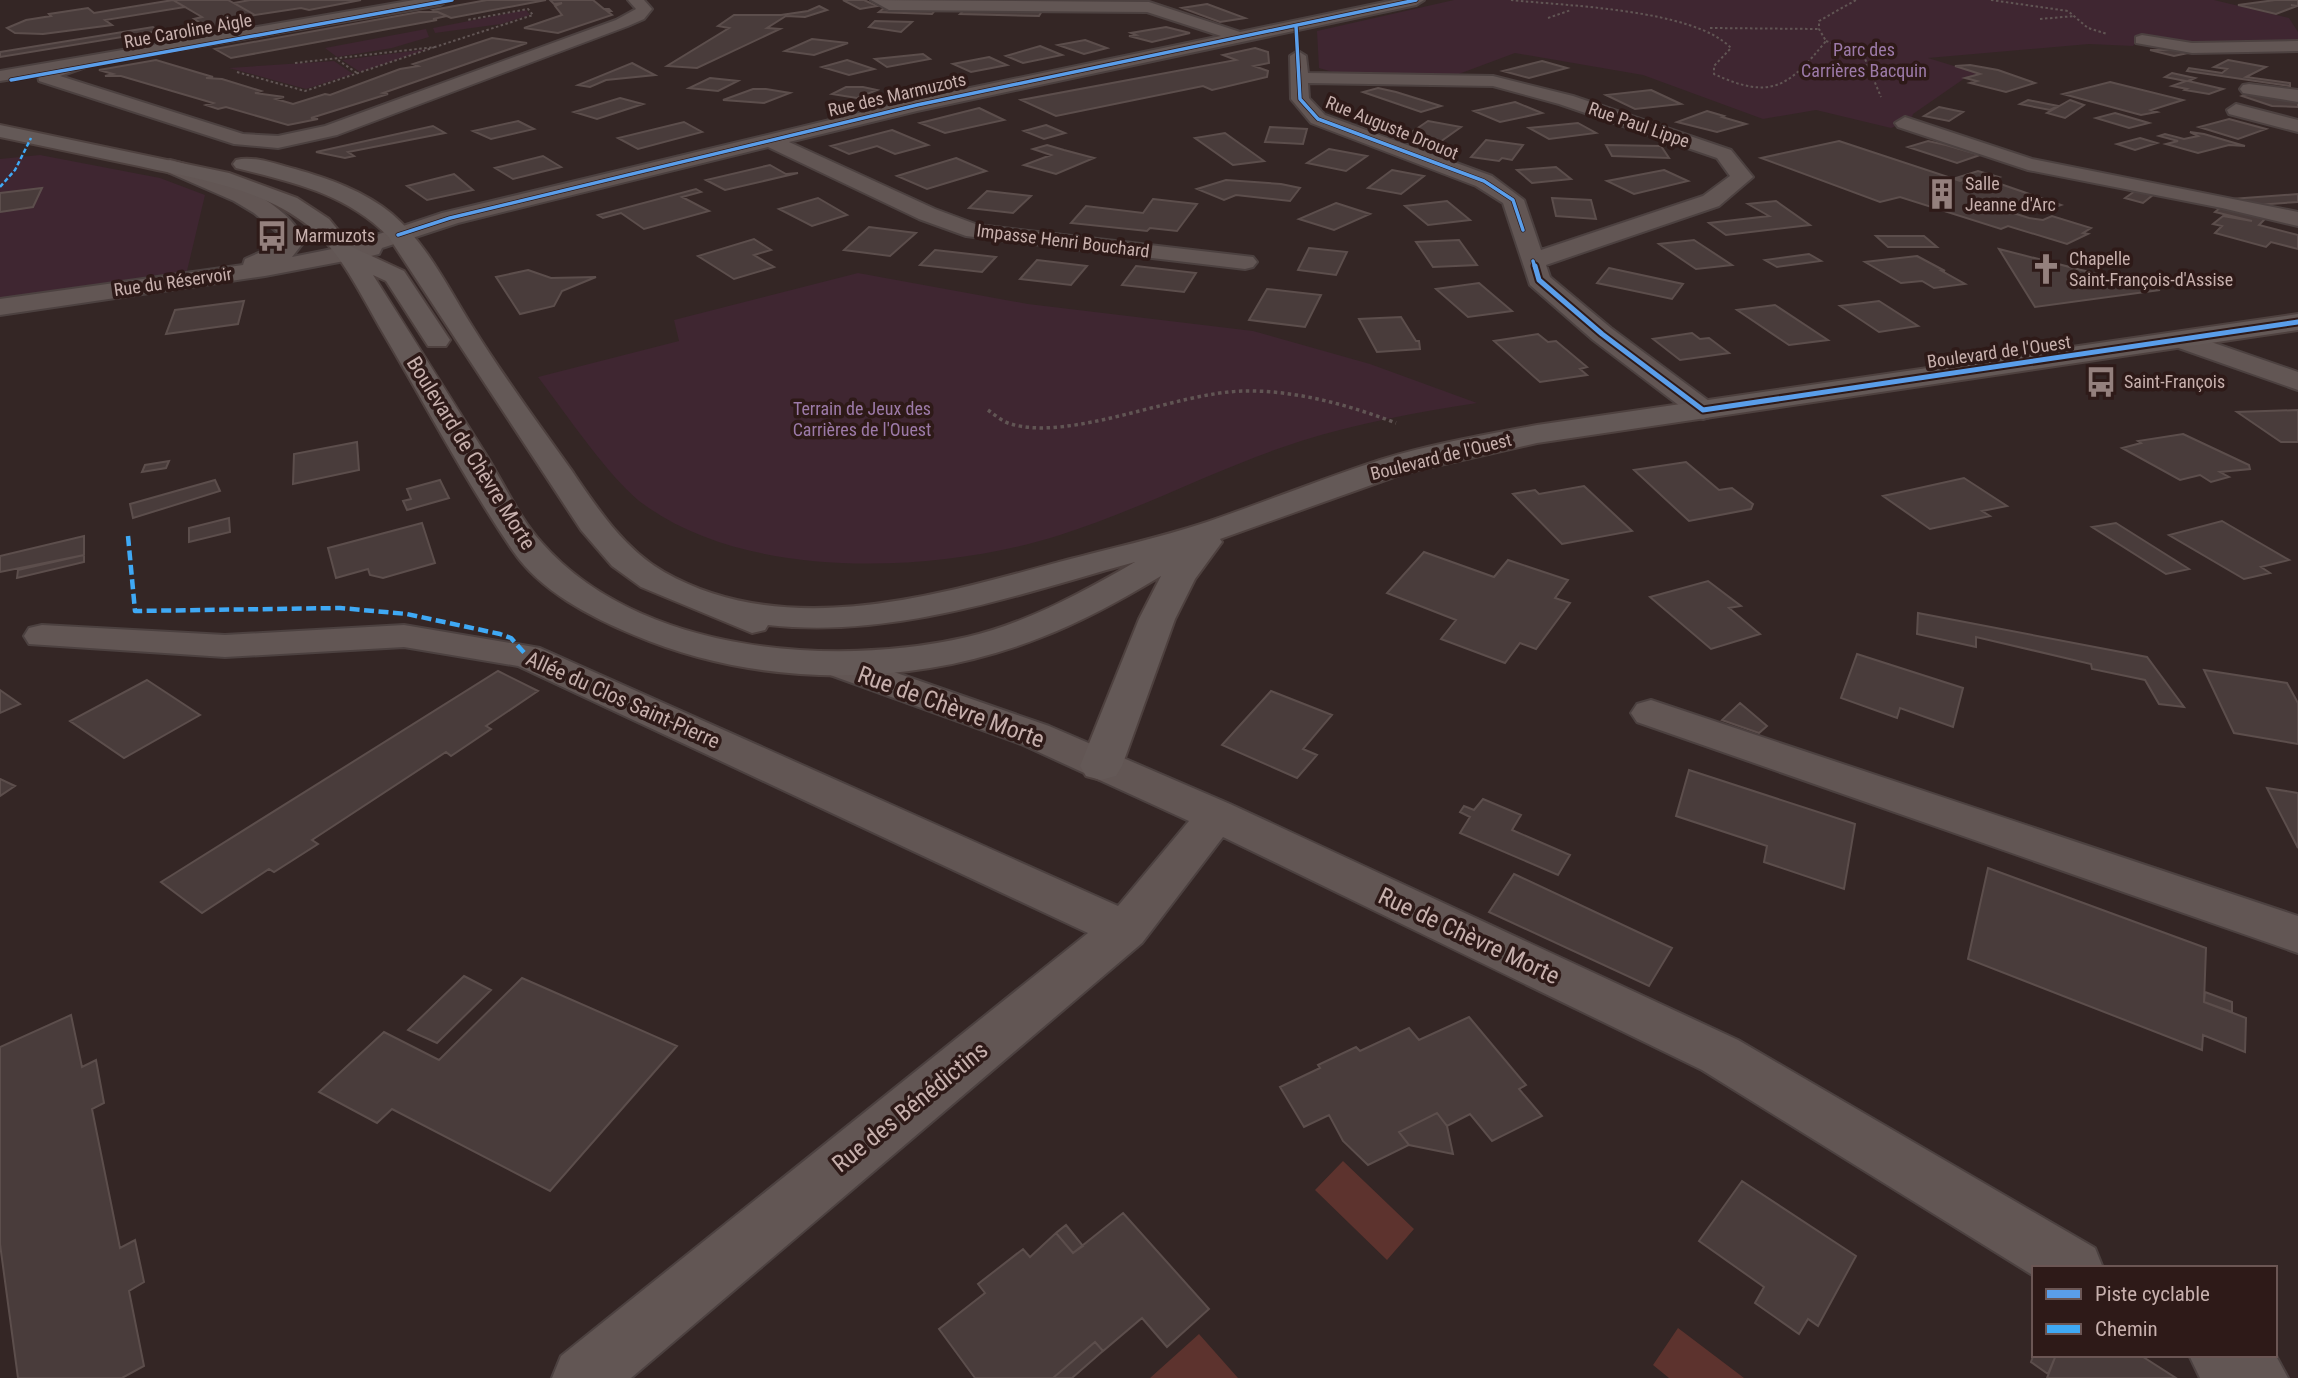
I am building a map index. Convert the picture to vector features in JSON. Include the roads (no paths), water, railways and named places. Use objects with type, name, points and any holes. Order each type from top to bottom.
[{"type":"main road","points":[[0,113],[55,128],[297,177],[343,194],[369,209],[398,238],[595,528],[626,561],[674,592],[730,610],[835,664]]},
{"type":"main road","name":"Boulevard de Chèvre Morte","points":[[0,131],[170,166],[322,202],[355,223],[398,238]]},
{"type":"main road","name":"Boulevard de Chèvre Morte","points":[[243,183],[307,213],[321,223],[346,253],[528,549],[568,585],[614,614],[693,643],[747,656],[835,664]]},
{"type":"main road","points":[[346,253],[395,276],[436,340],[480,361]]},
{"type":"main road","name":"Boulevard de l'Ouest","points":[[730,610],[803,618],[904,610],[952,602],[1215,530],[1346,481],[1458,449],[2298,322]]},
{"type":"main road","points":[[1101,766],[1157,619],[1178,577],[1215,530]]},
{"type":"main road","name":"Boulevard de l'Ouest","points":[[835,664],[894,660],[953,651],[1022,632],[1094,601],[1215,530]]},
{"type":"street","name":"Rue Caroline Aigle","points":[[0,76],[440,0]]},
{"type":"street","name":"Rue Caroline Aigle","points":[[45,77],[247,142],[288,141],[330,131],[622,23],[642,12],[643,5],[636,0]]},
{"type":"street","points":[[879,0],[889,5],[1044,8],[1060,2],[1149,7],[1241,38]]},
{"type":"street","name":"Rue des Marmuzots","points":[[346,253],[917,105],[1415,0]]},
{"type":"street","name":"Rue Auguste Drouot","points":[[1296,26],[1300,99],[1318,118],[1484,181],[1513,200],[1539,280],[1602,334],[1703,410]]},
{"type":"street","points":[[2140,44],[2192,48],[2298,46]]},
{"type":"street","name":"Rue Caroline Aigle","points":[[0,82],[45,77],[60,69],[84,63]]},
{"type":"street","name":"Rue Paul Lippe","points":[[1299,78],[1493,81],[1566,100],[1724,154],[1742,177],[1711,201],[1533,261]]},
{"type":"street","points":[[2249,89],[2298,96]]},
{"type":"street","points":[[2236,110],[2298,126]]},
{"type":"street","points":[[1905,123],[2028,164],[2222,201],[2298,219]]},
{"type":"street","name":"Impasse Henri Bouchard","points":[[773,142],[934,217],[974,231],[1245,262]]},
{"type":"street","points":[[170,166],[269,210],[291,237],[291,245],[286,251],[255,264],[170,283]]},
{"type":"street","name":"Rue du Réservoir","points":[[0,307],[170,283],[346,253]]},
{"type":"street","points":[[2182,340],[2298,382]]},
{"type":"street","name":"Allée du Clos Saint-Pierre","points":[[41,636],[225,646],[404,636],[527,656],[1125,930]]},
{"type":"street","name":"Rue de Chèvre Morte","points":[[835,664],[1035,735],[1215,815],[1720,1055],[2071,1266]]},
{"type":"street","points":[[1651,713],[2298,935]]},
{"type":"street","name":"Rue des Bénédictins","points":[[583,1378],[1125,930],[1195,846],[1215,815]]},
{"type":"street","points":[[2222,1357],[2257,1378]]},
{"type":"place","name":"Salle Jeanne d'Arc","points":[[1942,194]]},
{"type":"place","name":"Marmuzots","points":[[272,236]]},
{"type":"place","name":"Chapelle Saint-François-d'Assise","points":[[2046,269]]},
{"type":"place","name":"Saint-François","points":[[2101,382]]},
{"type":"park label","name":"Parc des Carrières Bacquin","points":[[1864,60]]},
{"type":"park label","name":"Terrain de Jeux des Carrières de l'Ouest","points":[[862,419]]}]
